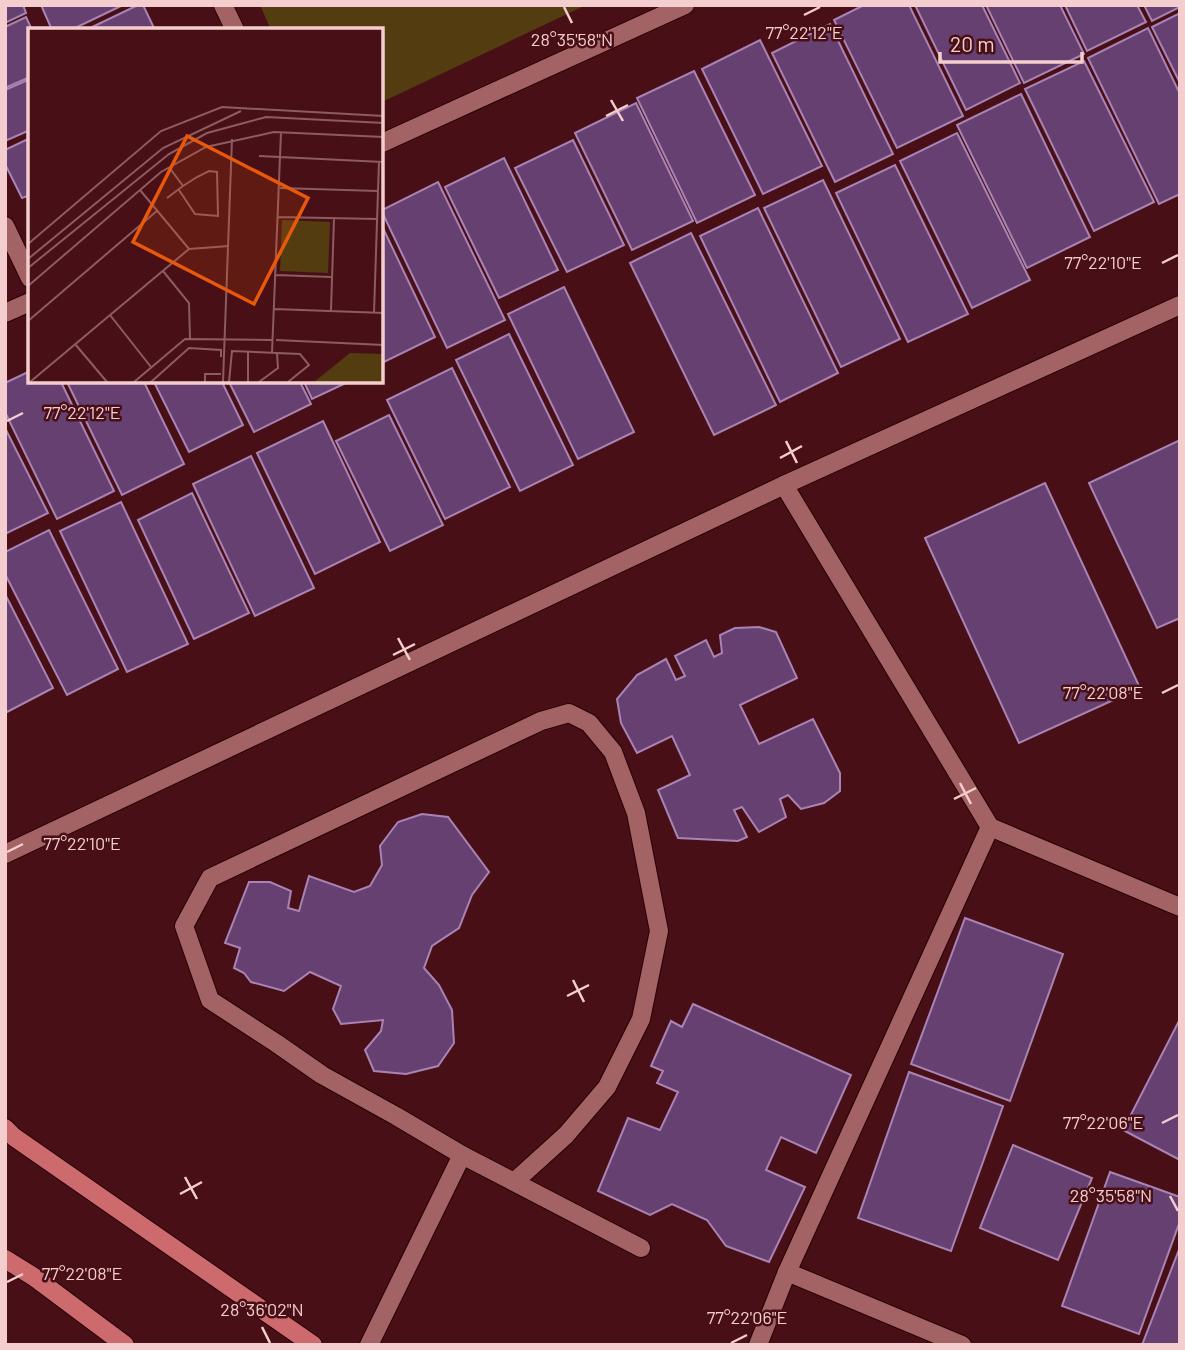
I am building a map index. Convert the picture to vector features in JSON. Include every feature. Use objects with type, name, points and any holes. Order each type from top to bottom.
[{"type":"main road","points":[[8,1135],[313,1345]]},
{"type":"main road","points":[[5,1259],[125,1345]]},
{"type":"street","points":[[223,5],[234,28]]},
{"type":"street","points":[[383,143],[685,5]]},
{"type":"street","points":[[5,226],[28,274]]},
{"type":"street","points":[[5,313],[28,303]]},
{"type":"street","points":[[5,855],[784,485],[1180,305]]},
{"type":"street","points":[[784,485],[990,827],[1180,907]]},
{"type":"street","points":[[514,1182],[566,1135],[607,1087],[641,1019],[659,931],[636,813],[614,752],[589,723],[569,713],[541,721],[210,878],[184,926],[210,1000],[322,1076],[462,1155],[640,1248]]},
{"type":"street","points":[[758,1345],[787,1272],[990,827]]},
{"type":"street","points":[[369,1345],[462,1155]]},
{"type":"street","points":[[787,1272],[962,1345]]},
{"type":"shaded area","points":[[260,5],[586,5],[383,102],[383,28],[270,28]]},
{"type":"building","points":[[5,5],[23,5],[26,13],[5,23]]},
{"type":"building","points":[[41,5],[123,5],[75,28],[51,28]]},
{"type":"building","points":[[143,5],[154,28],[90,28]]},
{"type":"building","points":[[864,5],[909,5],[963,116],[897,148],[834,20]]},
{"type":"building","points":[[915,5],[982,5],[1020,83],[966,110]]},
{"type":"building","points":[[986,5],[1060,5],[1084,54],[1024,83]]},
{"type":"building","points":[[1065,5],[1137,5],[1146,22],[1087,51]]},
{"type":"building","points":[[1144,5],[1180,5],[1180,7],[1152,21]]},
{"type":"building","points":[[1180,13],[1180,83],[1152,27]]},
{"type":"building","points":[[26,17],[31,28],[28,28],[28,78],[5,88],[5,27]]},
{"type":"building","points":[[830,24],[893,154],[835,182],[772,53]]},
{"type":"building","points":[[1148,28],[1180,94],[1180,194],[1159,204],[1088,58]]},
{"type":"building","points":[[760,40],[822,166],[763,194],[702,69]]},
{"type":"building","points":[[1084,61],[1154,202],[1094,231],[1025,89]]},
{"type":"building","points":[[694,71],[755,195],[697,223],[637,98]]},
{"type":"building","points":[[28,80],[28,131],[5,141],[5,90]]},
{"type":"building","points":[[1021,94],[1090,237],[1027,268],[957,125]]},
{"type":"building","points":[[636,103],[693,221],[632,250],[575,133]]},
{"type":"building","points":[[957,133],[1030,280],[972,308],[900,161]]},
{"type":"building","points":[[28,139],[28,196],[22,198],[5,164],[5,150]]},
{"type":"building","points":[[573,140],[624,245],[567,272],[515,168]]},
{"type":"building","points":[[504,158],[558,270],[499,298],[445,187]]},
{"type":"building","points":[[895,165],[968,314],[908,342],[836,193]]},
{"type":"building","points":[[823,180],[900,339],[841,367],[764,208]]},
{"type":"building","points":[[438,182],[505,320],[447,348],[383,210]]},
{"type":"building","points":[[758,208],[838,373],[780,402],[700,236]]},
{"type":"building","points":[[383,228],[435,337],[383,363]]},
{"type":"building","points":[[691,233],[776,405],[714,435],[630,263]]},
{"type":"building","points":[[564,287],[634,432],[578,459],[508,314]]},
{"type":"building","points":[[509,334],[573,465],[520,491],[456,360]]},
{"type":"building","points":[[452,368],[510,487],[445,519],[387,400]]},
{"type":"building","points":[[28,372],[28,383],[61,383],[114,491],[57,519],[5,412],[5,383]]},
{"type":"building","points":[[67,383],[144,383],[184,464],[122,495]]},
{"type":"building","points":[[154,383],[222,383],[243,425],[189,452]]},
{"type":"building","points":[[230,383],[300,383],[311,404],[254,432]]},
{"type":"building","points":[[304,383],[346,383],[312,399]]},
{"type":"building","points":[[389,415],[443,525],[390,551],[336,441]]},
{"type":"building","points":[[323,421],[380,542],[315,574],[257,453]]},
{"type":"building","points":[[5,428],[48,513],[5,534]]},
{"type":"building","points":[[1180,440],[1180,618],[1157,628],[1089,483]]},
{"type":"building","points":[[251,456],[314,588],[255,616],[193,484]]},
{"type":"building","points":[[1045,483],[1140,688],[1019,743],[925,538]]},
{"type":"building","points":[[192,493],[249,613],[194,639],[138,520]]},
{"type":"building","points":[[121,502],[188,644],[127,672],[60,531]]},
{"type":"building","points":[[49,530],[118,669],[67,695],[5,574],[5,552]]},
{"type":"building","points":[[5,594],[53,688],[5,713]]},
{"type":"building","points":[[759,627],[776,632],[797,678],[740,705],[759,744],[813,719],[840,773],[840,791],[824,803],[801,809],[788,795],[780,799],[786,817],[759,832],[742,807],[734,810],[747,837],[738,841],[678,838],[658,790],[690,775],[672,736],[637,753],[621,723],[617,699],[637,675],[666,659],[676,680],[685,676],[675,656],[706,640],[714,657],[722,653],[720,635],[735,628]]},
{"type":"building","points":[[422,814],[448,817],[489,872],[472,895],[459,928],[432,946],[424,968],[439,985],[452,1010],[454,1043],[438,1066],[406,1074],[374,1071],[365,1050],[381,1031],[383,1020],[341,1024],[333,1009],[341,986],[310,972],[284,991],[251,982],[244,973],[234,968],[240,948],[225,943],[249,882],[270,882],[291,891],[288,908],[299,911],[309,876],[354,892],[370,886],[382,865],[380,846],[398,822]]},
{"type":"building","points":[[965,918],[1063,954],[1010,1101],[911,1064]]},
{"type":"building","points":[[693,1004],[851,1075],[816,1153],[781,1137],[766,1170],[805,1187],[769,1262],[726,1246],[707,1220],[672,1204],[650,1215],[598,1191],[628,1118],[660,1130],[678,1092],[657,1083],[663,1071],[651,1066],[671,1021],[682,1027]]},
{"type":"building","points":[[1180,1019],[1180,1160],[1123,1130]]},
{"type":"building","points":[[909,1072],[1003,1106],[951,1251],[858,1218]]},
{"type":"building","points":[[1013,1145],[1092,1178],[1058,1260],[980,1228]]},
{"type":"building","points":[[1110,1172],[1180,1197],[1180,1221],[1139,1334],[1062,1306]]},
{"type":"building","points":[[1180,1247],[1180,1345],[1142,1345]]}]
